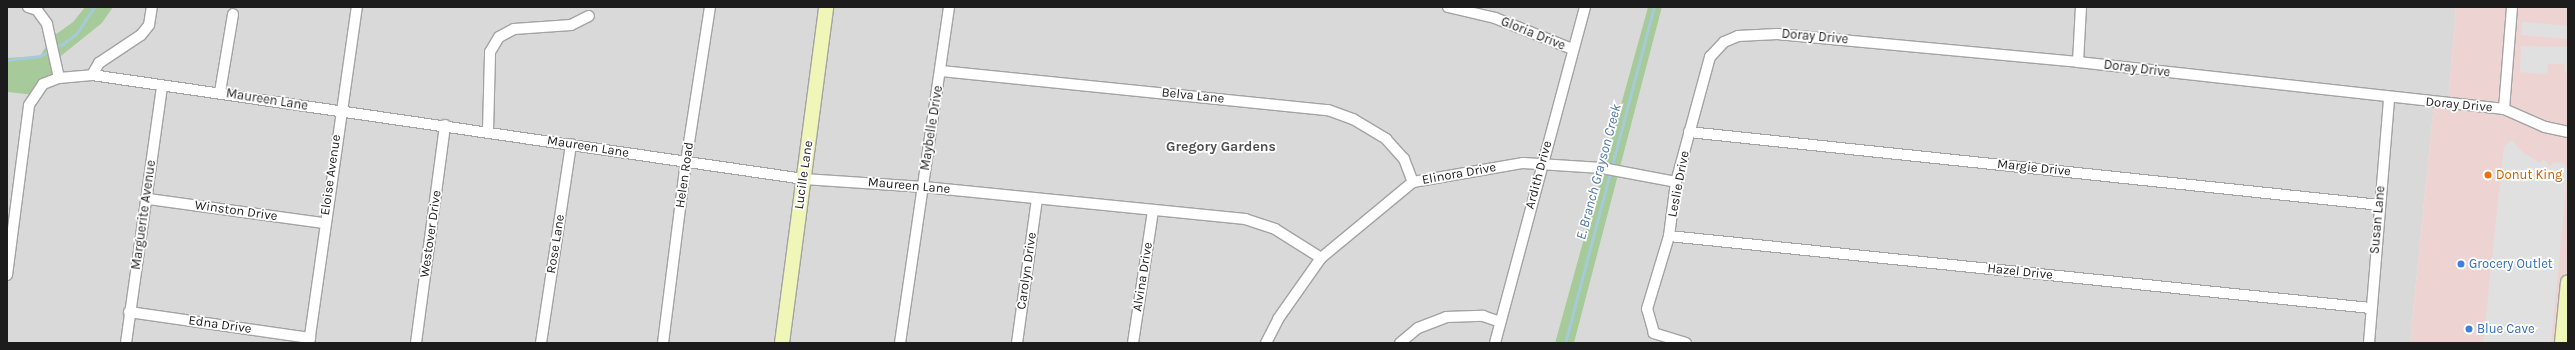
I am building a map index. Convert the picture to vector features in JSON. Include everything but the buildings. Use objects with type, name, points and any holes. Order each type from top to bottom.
[{"type":"street","points":[[92,75],[99,63],[141,35],[149,24],[152,7]]},
{"type":"street","name":"Eloise Avenue","points":[[309,340],[324,223],[356,7]]},
{"type":"street","name":"Helen Road","points":[[663,343],[686,162],[710,7]]},
{"type":"street","name":"Lucille Lane","points":[[782,343],[826,7]]},
{"type":"street","name":"Maybelle Drive","points":[[900,343],[941,71],[949,7]]},
{"type":"street","name":"Gloria Drive","points":[[1448,7],[1495,18],[1572,49]]},
{"type":"street","name":"Ardith Drive","points":[[1495,343],[1572,49],[1585,7]]},
{"type":"street","points":[[2078,62],[2081,7]]},
{"type":"street","points":[[2504,109],[2512,7]]},
{"type":"street","points":[[35,8],[47,24],[52,37],[59,78]]},
{"type":"street","points":[[220,92],[233,14]]},
{"type":"street","points":[[488,131],[490,52],[499,37],[514,29],[571,25],[589,16]]},
{"type":"street","name":"Doray Drive","points":[[1710,57],[1724,42],[1738,36],[1777,34],[2078,62],[2389,98],[2504,109],[2545,127],[2568,132]]},
{"type":"street","name":"Leslie Drive","points":[[1686,343],[1654,333],[1647,309],[1669,236],[1676,182],[1710,57]]},
{"type":"street","name":"Belva Lane","points":[[941,71],[1328,110],[1353,119],[1386,139],[1404,159],[1413,182]]},
{"type":"street","name":"Maureen Lane","points":[[7,276],[28,112],[43,84],[59,78],[92,75],[162,87],[220,92],[340,111],[488,131],[804,179],[924,187],[1259,222],[1321,258]]},
{"type":"street","name":"Marguerite Avenue","points":[[126,343],[129,312],[148,199],[162,87]]},
{"type":"street","name":"Susan Lane","points":[[2369,343],[2370,308],[2389,98]]},
{"type":"street","name":"Westover Drive","points":[[416,343],[446,125]]},
{"type":"street","name":"Margie Drive","points":[[1689,132],[2380,205]]},
{"type":"street","name":"Rose Lane","points":[[541,343],[571,144]]},
{"type":"street","name":"Elinora Drive","points":[[1266,343],[1278,319],[1321,258],[1413,182],[1523,163],[1542,163],[1602,168],[1676,182]]},
{"type":"street","name":"Carolyn Drive","points":[[1017,343],[1037,198]]},
{"type":"street","name":"Winston Drive","points":[[148,199],[324,223]]},
{"type":"street","name":"Alvina Drive","points":[[1133,343],[1153,211]]},
{"type":"street","name":"Hazel Drive","points":[[1669,236],[2370,308]]},
{"type":"street","points":[[2562,343],[2568,282]]},
{"type":"street","name":"Edna Drive","points":[[129,312],[309,340]]},
{"type":"street","points":[[1400,343],[1418,328],[1446,317],[1483,316],[1500,322]]},
{"type":"shaded area","points":[[7,7],[85,7],[73,22],[52,37],[40,56],[11,60],[7,58]]},
{"type":"shaded area","points":[[113,7],[1648,7],[1555,343],[7,343],[7,92],[35,95],[56,60],[102,23]]},
{"type":"shaded area","points":[[1662,7],[2456,7],[2448,104],[2434,103],[2410,343],[1574,343]]},
{"type":"shaded area","points":[[2456,7],[2568,7],[2568,282],[2562,343],[2410,343],[2434,102],[2448,103]]},
{"type":"shaded area","points":[[2522,22],[2568,26],[2567,39],[2521,35]]},
{"type":"shaded area","points":[[2521,46],[2568,47],[2568,73],[2565,73],[2564,64],[2548,64],[2547,74],[2520,72]]},
{"type":"shaded area","points":[[2512,140],[2521,151],[2540,163],[2544,160],[2549,166],[2554,162],[2563,163],[2568,169],[2551,343],[2483,343],[2504,146]]},
{"type":"green space","points":[[85,7],[113,7],[102,23],[56,60],[59,78],[35,95],[7,92],[7,58],[40,56],[52,37],[73,22]]},
{"type":"green space","points":[[1648,7],[1662,7],[1574,343],[1555,343]]},
{"type":"waterway","points":[[7,60],[40,56],[63,44],[76,34],[94,7]]},
{"type":"waterway","name":"E. Branch Grayson Creek","points":[[1565,343],[1654,7]]},
{"type":"place","name":"Donut King","points":[[2488,175]]},
{"type":"place","name":"Grocery Outlet","points":[[2461,264]]},
{"type":"place","name":"Blue Cave","points":[[2469,329]]},
{"type":"district","name":"Gregory Gardens","points":[[1221,147]]}]
